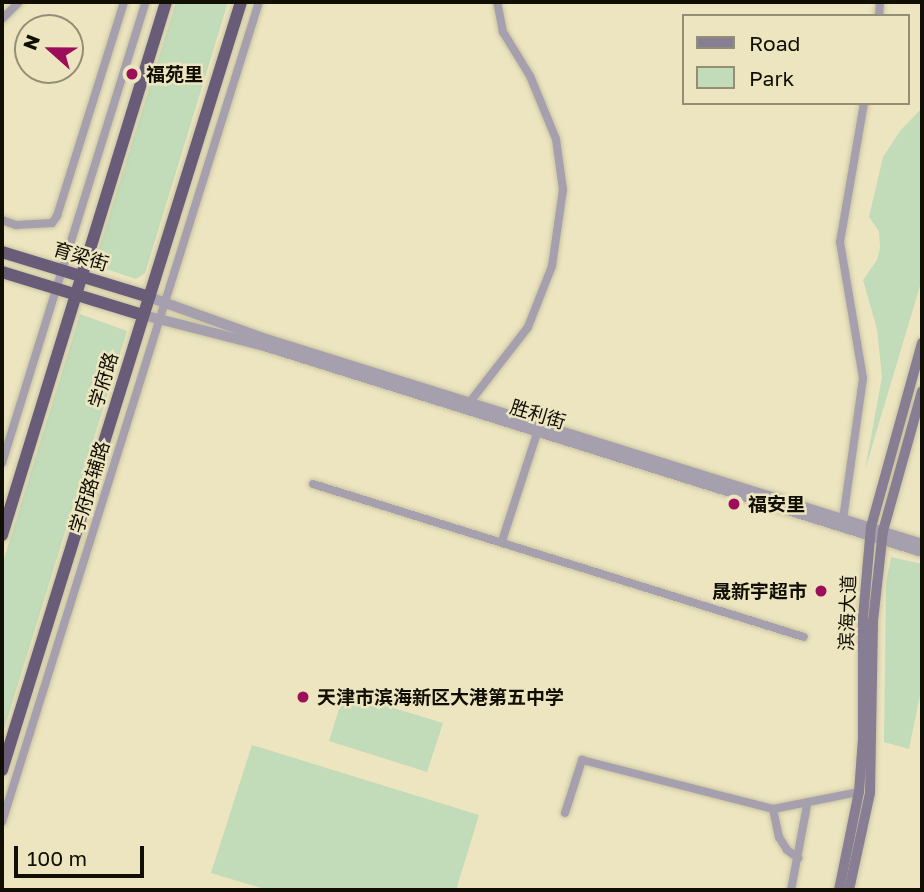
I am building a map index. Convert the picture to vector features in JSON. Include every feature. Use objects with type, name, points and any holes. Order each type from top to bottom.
[{"type":"highway","points":[[2,536],[166,2]]},
{"type":"highway","name":"学府路","points":[[2,771],[241,2]]},
{"type":"highway","name":"育梁街","points":[[2,252],[149,298]]},
{"type":"highway","name":"育梁街","points":[[2,272],[143,315]]},
{"type":"main road","name":"滨海大道","points":[[839,890],[859,792],[863,739],[863,618],[870,532],[922,343]]},
{"type":"main road","name":"滨海大道","points":[[849,890],[870,793],[873,621],[883,535],[922,391]]},
{"type":"street","points":[[2,19],[19,2]]},
{"type":"street","points":[[2,220],[16,225],[52,223],[57,216],[124,2]]},
{"type":"street","points":[[2,463],[146,2]]},
{"type":"street","name":"学府路辅路","points":[[2,822],[158,317],[259,2]]},
{"type":"street","points":[[467,406],[528,327],[552,266],[564,190],[556,139],[530,76],[503,32],[497,2]]},
{"type":"street","points":[[842,519],[863,378],[840,242],[864,105]]},
{"type":"street","name":"胜利街","points":[[149,298],[539,429],[870,532],[922,544]]},
{"type":"street","name":"胜利街","points":[[143,315],[158,317],[467,406]]},
{"type":"street","points":[[502,541],[539,429]]},
{"type":"street","name":"胜利街","points":[[539,429],[842,519],[870,532]]},
{"type":"street","points":[[313,484],[804,637]]},
{"type":"street","name":"胜利街","points":[[883,535],[922,552]]},
{"type":"street","points":[[565,813],[582,760],[773,809],[807,805],[859,792]]},
{"type":"street","points":[[791,890],[807,805]]},
{"type":"street","points":[[773,809],[779,837],[798,858]]},
{"type":"green space","points":[[176,2],[228,2],[145,273],[136,279],[100,267],[96,258]]},
{"type":"green space","points":[[922,108],[922,279],[865,470],[882,377],[877,329],[863,280],[877,260],[880,248],[879,231],[869,217],[883,157],[900,131]]},
{"type":"green space","points":[[80,314],[127,331],[2,736],[2,565]]},
{"type":"green space","points":[[891,557],[922,564],[922,685],[909,749],[884,742],[886,582]]},
{"type":"green space","points":[[344,693],[443,723],[427,772],[329,741]]},
{"type":"green space","points":[[252,745],[479,815],[456,890],[268,890],[211,873]]},
{"type":"place","name":"福苑里","points":[[132,74]]},
{"type":"place","name":"福安里","points":[[734,504]]},
{"type":"place","name":"晟新宇超市","points":[[821,591]]},
{"type":"place","name":"天津市滨海新区大港第五中学","points":[[303,697]]}]
